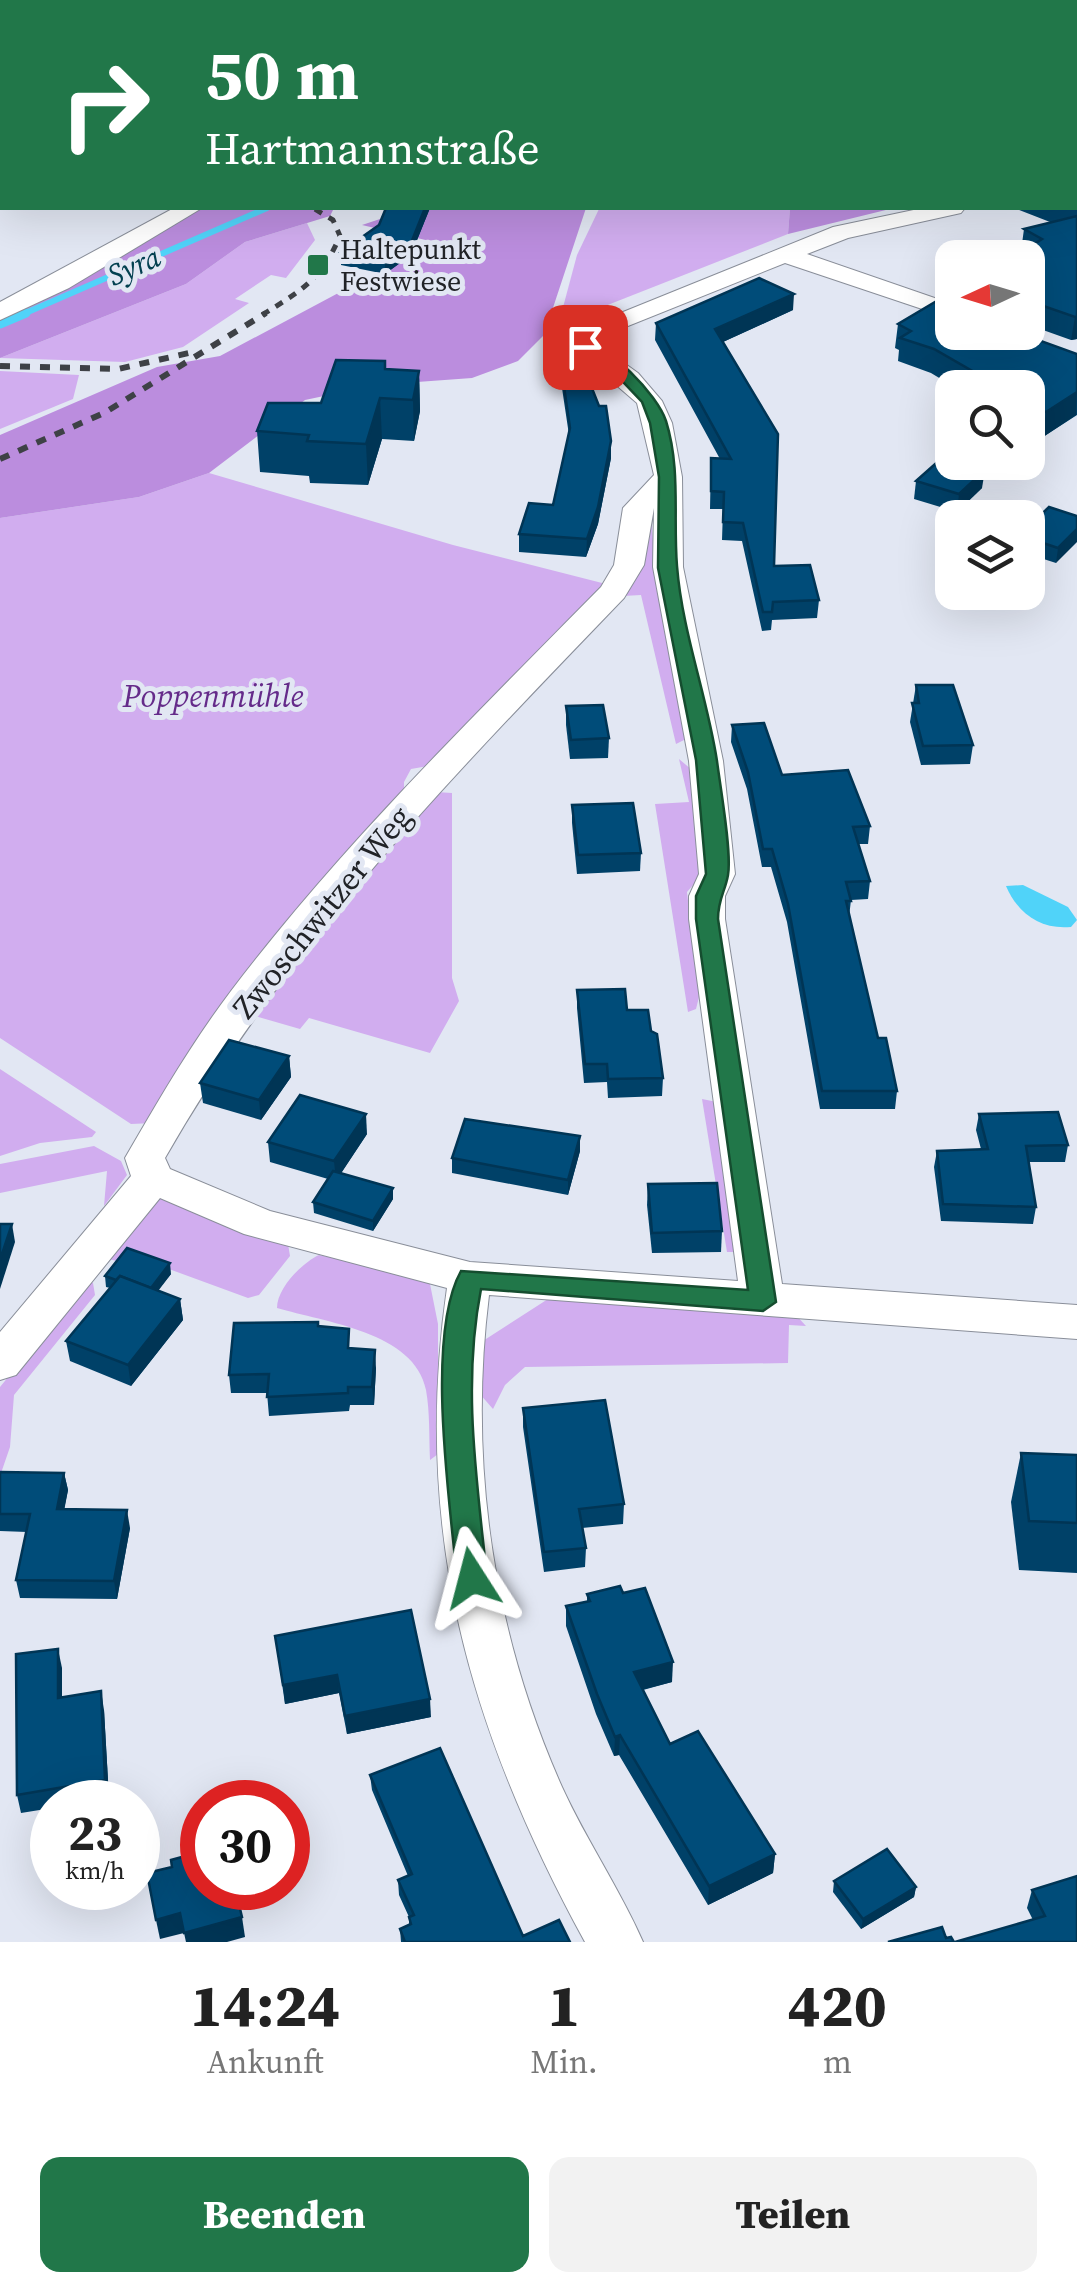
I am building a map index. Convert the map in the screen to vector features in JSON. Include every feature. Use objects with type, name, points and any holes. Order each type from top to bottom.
[{"type":"street","points":[[0,312],[60,283],[187,210]]},
{"type":"street","points":[[763,1302],[707,919],[707,896],[717,874],[706,760],[668,568],[668,477],[650,401],[608,361],[585,347],[595,332],[614,323],[783,254],[842,232],[945,210]]},
{"type":"street","points":[[783,254],[935,306]]},
{"type":"street","name":"Zwoschwitzer Weg","points":[[153,1178],[144,1158],[167,1115],[235,1017],[308,920],[430,782],[613,592],[629,565],[636,508],[668,477]]},
{"type":"street","points":[[0,1363],[153,1178],[259,1223],[470,1278],[1077,1322]]},
{"type":"street","points":[[470,1278],[458,1341],[456,1411],[466,1548],[474,1587],[516,1734],[588,1898],[616,1942]]},
{"type":"green space","points":[[599,210],[790,210],[788,234],[568,317],[562,311],[577,255]]},
{"type":"green space","points":[[307,223],[315,240],[286,278],[271,275],[235,299],[249,303],[183,347],[125,362],[0,358],[186,284],[245,242]]},
{"type":"green space","points":[[0,371],[79,375],[73,399],[0,429]]},
{"type":"green space","name":"Poppenmühle","points":[[209,473],[453,545],[606,584],[428,766],[411,769],[404,782],[404,798],[153,1123],[131,1124],[0,1038],[0,518],[139,497]]},
{"type":"green space","points":[[651,515],[657,592],[688,725],[686,739],[676,744],[641,595],[623,596],[608,607]]},
{"type":"green space","points":[[679,759],[692,770],[700,877],[687,892],[699,997],[696,1009],[688,1012],[655,804],[689,802]]},
{"type":"green space","points":[[436,792],[452,793],[452,978],[459,1001],[430,1053],[309,1018],[300,1029],[248,1014]]},
{"type":"green space","points":[[0,1069],[96,1132],[92,1137],[40,1143],[0,1156]]},
{"type":"green space","points":[[702,1099],[717,1102],[744,1252],[727,1252]]},
{"type":"green space","points":[[94,1146],[121,1161],[127,1175],[104,1206],[107,1171],[0,1193],[0,1164]]},
{"type":"green space","points":[[161,1196],[288,1244],[290,1256],[259,1295],[248,1298],[128,1254],[121,1262],[100,1257]]},
{"type":"green space","points":[[319,1255],[410,1274],[430,1284],[438,1324],[438,1454],[430,1460],[426,1390],[418,1370],[405,1355],[365,1332],[277,1308],[281,1292],[292,1277]]},
{"type":"green space","points":[[87,1281],[93,1283],[95,1295],[14,1395],[10,1447],[0,1476],[0,1387]]},
{"type":"green space","points":[[548,1299],[794,1313],[806,1326],[789,1325],[788,1363],[525,1367],[505,1385],[493,1409],[472,1385],[472,1348]]},
{"type":"shaded area","points":[[199,210],[333,210],[330,216],[245,242],[186,284],[0,358],[0,317],[108,264]]},
{"type":"shaded area","points":[[407,210],[585,210],[544,335],[518,361],[472,378],[376,385],[305,400],[209,473],[139,497],[0,518],[0,435],[157,367],[220,356],[434,242],[362,225]]},
{"type":"shaded area","points":[[790,210],[886,210],[788,234]]},
{"type":"water","points":[[1023,885],[1068,907],[1077,920],[1071,927],[1060,927],[1032,918],[1017,905],[1006,886]]},
{"type":"building","points":[[385,210],[424,210],[411,243],[385,262],[341,252],[379,225]]},
{"type":"building","points":[[1077,216],[1077,316],[1045,307],[1045,240],[1024,229]]},
{"type":"building","points":[[759,278],[794,294],[715,329],[778,434],[774,566],[810,565],[819,600],[773,602],[772,612],[763,612],[743,523],[723,522],[724,492],[711,491],[711,458],[731,459],[656,323]]},
{"type":"building","points":[[935,302],[935,350],[900,338],[911,331],[898,324]]},
{"type":"building","points":[[568,328],[599,406],[606,406],[611,441],[598,507],[587,539],[519,534],[529,503],[553,505],[570,428],[556,331]]},
{"type":"building","points":[[1045,342],[1077,354],[1077,392],[1046,412],[1045,370],[971,370],[936,350],[1045,350]]},
{"type":"building","points":[[336,360],[385,361],[385,369],[419,371],[413,400],[380,398],[366,444],[307,441],[309,435],[257,431],[268,403],[321,403]]},
{"type":"building","points":[[935,464],[935,480],[974,480],[959,494],[916,481]]},
{"type":"building","points":[[1049,507],[1077,516],[1077,529],[1058,548],[1045,544],[1045,511]]},
{"type":"building","points":[[916,685],[953,685],[973,745],[923,746],[912,703],[919,703]]},
{"type":"building","points":[[603,705],[609,738],[571,740],[566,706]]},
{"type":"building","points":[[764,723],[782,775],[848,770],[870,826],[853,827],[870,881],[846,882],[851,901],[846,901],[878,1038],[886,1038],[897,1091],[822,1091],[788,904],[772,849],[763,849],[748,772],[732,725]]},
{"type":"building","points":[[633,803],[641,853],[578,855],[572,805]]},
{"type":"building","points":[[625,989],[627,1010],[648,1010],[651,1031],[657,1034],[663,1078],[608,1079],[607,1064],[585,1064],[577,990]]},
{"type":"building","points":[[229,1040],[289,1056],[259,1100],[200,1083]]},
{"type":"building","points":[[300,1095],[366,1114],[334,1161],[268,1142]]},
{"type":"building","points":[[1058,1112],[1068,1145],[1026,1146],[1036,1207],[943,1204],[937,1151],[988,1149],[979,1114]]},
{"type":"building","points":[[465,1119],[580,1136],[568,1180],[452,1158]]},
{"type":"building","points":[[333,1171],[393,1188],[373,1221],[313,1202]]},
{"type":"building","points":[[717,1183],[722,1231],[652,1233],[648,1184]]},
{"type":"building","points":[[0,1224],[12,1224],[0,1260]]},
{"type":"building","points":[[127,1248],[170,1263],[151,1288],[120,1276],[116,1280],[105,1276]]},
{"type":"building","points":[[120,1276],[180,1299],[128,1365],[66,1341]]},
{"type":"building","points":[[318,1322],[318,1326],[349,1329],[348,1348],[375,1350],[372,1387],[348,1387],[348,1393],[267,1397],[269,1374],[229,1375],[234,1323]]},
{"type":"building","points":[[605,1400],[624,1504],[579,1509],[586,1548],[544,1552],[523,1408]]},
{"type":"building","points":[[1021,1453],[1077,1455],[1077,1523],[1029,1521]]},
{"type":"building","points":[[0,1472],[64,1473],[57,1509],[127,1510],[114,1581],[16,1580],[30,1514],[0,1514]]},
{"type":"building","points":[[620,1586],[623,1593],[645,1588],[673,1662],[634,1672],[670,1744],[698,1731],[775,1854],[709,1886],[620,1735],[615,1737],[566,1606],[590,1601],[587,1594]]},
{"type":"building","points":[[411,1610],[430,1699],[345,1716],[337,1675],[283,1685],[275,1636]]},
{"type":"building","points":[[58,1649],[58,1698],[101,1691],[105,1780],[30,1780],[30,1793],[17,1795],[16,1654]]},
{"type":"building","points":[[440,1748],[523,1936],[559,1920],[570,1942],[405,1942],[400,1929],[411,1924],[409,1917],[414,1915],[398,1880],[412,1874],[370,1775]]},
{"type":"building","points":[[887,1849],[916,1887],[863,1919],[834,1881]]},
{"type":"building","points":[[180,1858],[180,1910],[240,1910],[242,1917],[184,1933],[180,1913],[156,1920],[154,1910],[160,1910],[160,1870],[172,1867],[171,1860]]},
{"type":"building","points":[[1077,1876],[1077,1942],[955,1942],[1045,1916],[1032,1890]]},
{"type":"building","points":[[942,1927],[946,1938],[951,1937],[954,1942],[888,1942]]},
{"type":"waterway","name":"Syra","points":[[21,315],[262,210]]},
{"type":"waterway","name":"Syra","points":[[0,324],[26,313]]},
{"type":"railway","points":[[262,315],[318,274],[340,236],[333,220],[316,210]]},
{"type":"railway","points":[[0,459],[104,413],[266,313]]},
{"type":"railway","points":[[0,366],[118,369],[189,353]]},
{"type":"place","name":"Haltepunkt Festwiese","points":[[318,265]]},
{"type":"route","points":[[472,1578],[466,1548],[456,1411],[458,1341],[470,1278],[763,1302],[707,919],[707,896],[717,874],[706,760],[668,568],[668,477],[658,423],[650,401],[629,379],[585,347]]}]
